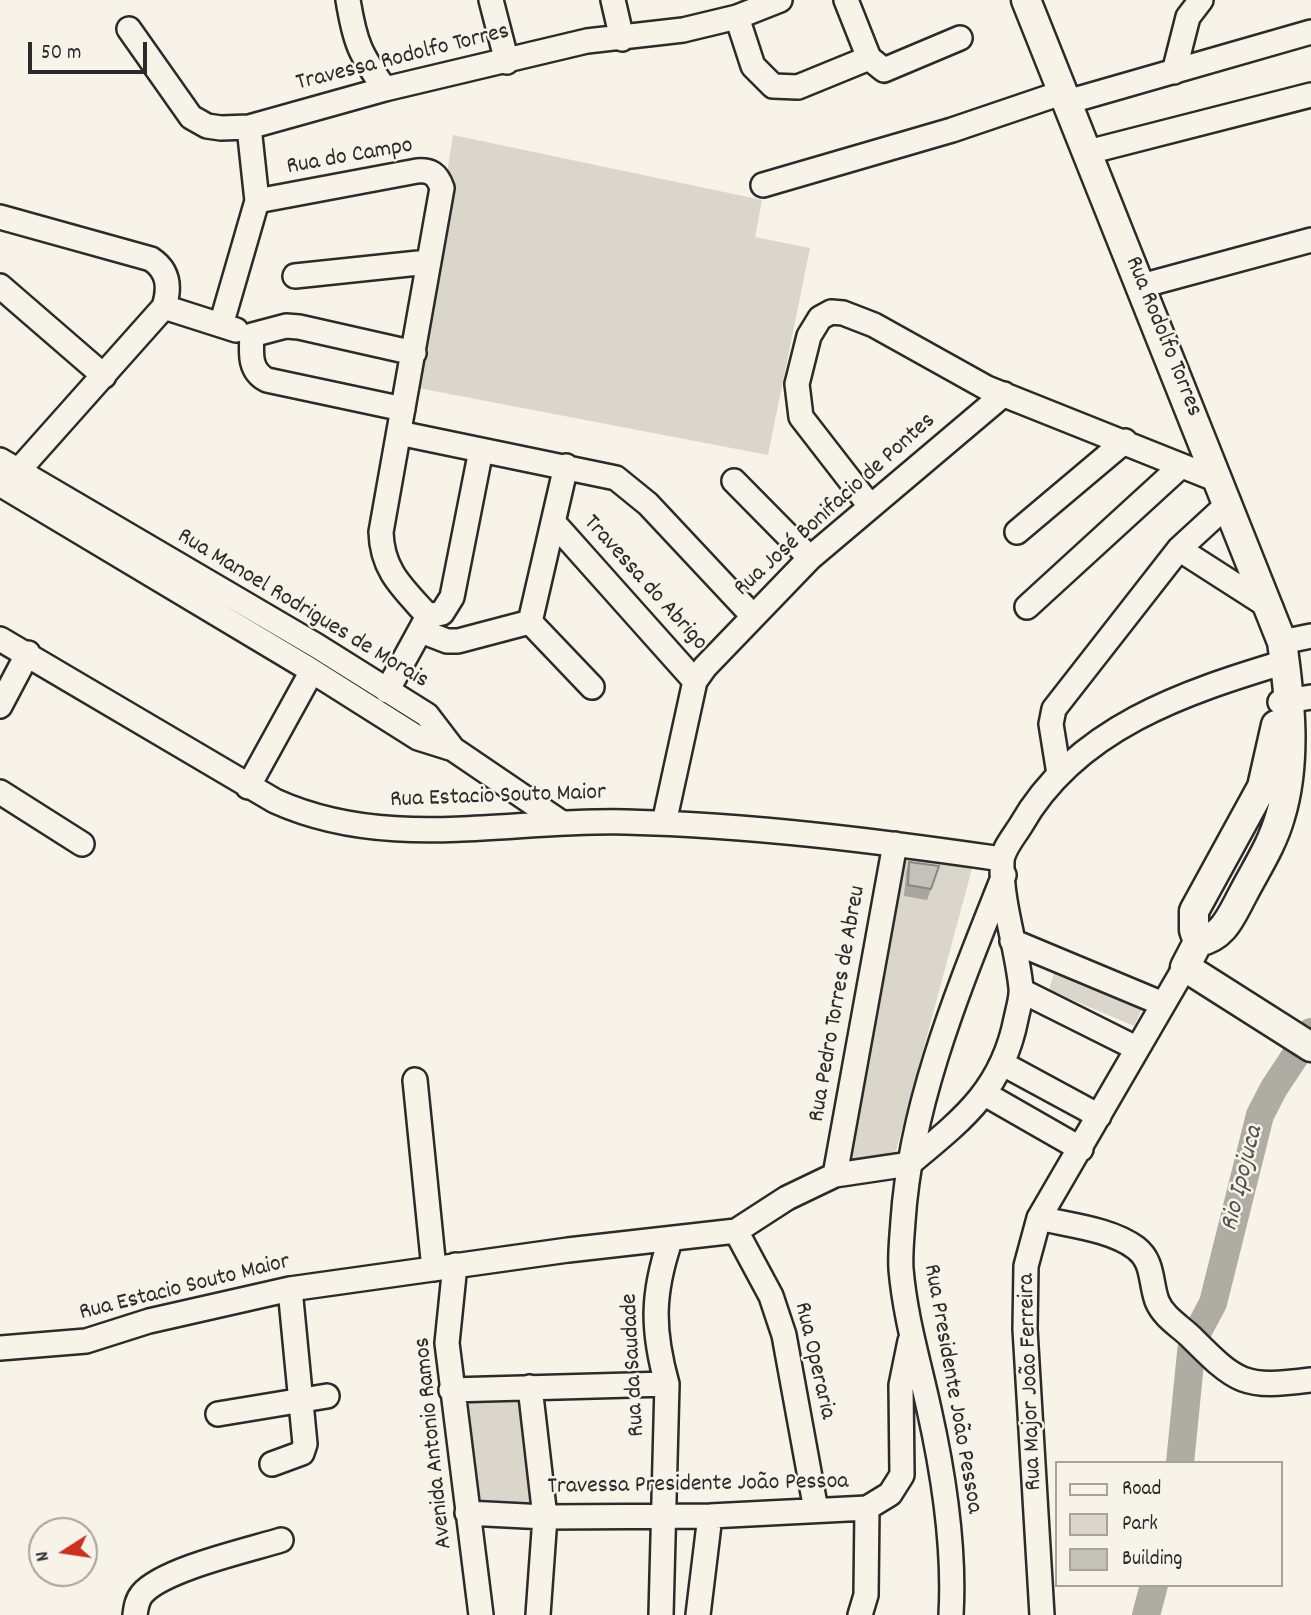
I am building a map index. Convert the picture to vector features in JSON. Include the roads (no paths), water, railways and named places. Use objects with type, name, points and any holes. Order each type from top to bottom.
[{"type":"main road","name":"Rua Rodolfo Torres","points":[[1027,0],[1271,608],[1289,680]]},
{"type":"main road","name":"Rua Major João Ferreira","points":[[1185,967],[1198,942],[1194,930],[1195,911],[1262,787],[1289,680]]},
{"type":"main road","points":[[1198,942],[1210,940],[1225,928],[1281,817],[1287,780],[1289,680]]},
{"type":"main road","points":[[1224,857],[1255,871]]},
{"type":"main road","points":[[1185,967],[1311,1047]]},
{"type":"street","points":[[348,0],[354,38],[361,56],[385,89]]},
{"type":"street","points":[[491,0],[507,62]]},
{"type":"street","points":[[613,0],[622,39]]},
{"type":"street","name":"Travessa Rodolfo Torres","points":[[129,29],[198,122],[221,128],[249,127],[385,89],[587,41],[683,30],[780,0]]},
{"type":"street","points":[[846,0],[869,58],[884,71],[960,38]]},
{"type":"street","points":[[1174,72],[1188,17],[1201,0]]},
{"type":"street","points":[[747,9],[753,66],[773,86],[797,87],[869,58]]},
{"type":"street","points":[[762,185],[1065,97],[1174,72],[1311,32]]},
{"type":"street","points":[[1088,152],[1311,95]]},
{"type":"street","name":"Rua do Campo","points":[[222,325],[257,201],[249,127]]},
{"type":"street","name":"Rua do Campo","points":[[257,201],[417,171],[433,173],[442,188],[428,262]]},
{"type":"street","points":[[0,217],[151,259],[164,271],[166,301],[104,376],[6,472],[88,540],[197,589],[308,669],[418,738],[453,749]]},
{"type":"street","points":[[1142,286],[1311,240]]},
{"type":"street","points":[[295,276],[428,262],[381,532],[384,560],[424,623],[447,641],[458,641],[530,622]]},
{"type":"street","points":[[0,286],[104,376]]},
{"type":"street","points":[[166,301],[252,335],[272,328],[299,327],[414,353]]},
{"type":"street","points":[[870,506],[801,417],[796,399],[809,337],[820,318],[831,312],[842,313],[874,325],[1004,394],[1125,441],[1181,466],[1224,492],[1054,709],[1051,724],[1059,774]]},
{"type":"street","points":[[252,335],[254,367],[259,376],[267,380],[403,409]]},
{"type":"street","name":"Rua José Bonifacio de Pontes","points":[[664,822],[695,681],[752,615],[810,558],[1004,394]]},
{"type":"street","points":[[399,433],[616,478],[634,490],[752,615]]},
{"type":"street","points":[[1017,532],[1125,441]]},
{"type":"street","points":[[387,691],[424,623],[442,613],[452,597],[481,450]]},
{"type":"street","points":[[530,622],[566,466]]},
{"type":"street","points":[[1027,607],[1181,466]]},
{"type":"street","points":[[734,481],[810,558]]},
{"type":"street","name":"Travessa do Abrigo","points":[[554,523],[695,681]]},
{"type":"street","points":[[1179,549],[1271,608]]},
{"type":"street","name":"Rua Manoel Rodrigues de Morais","points":[[197,589],[317,646],[426,715],[453,749],[562,823]]},
{"type":"street","points":[[530,622],[592,687]]},
{"type":"street","points":[[909,1164],[955,1127],[985,1094],[1003,1064],[1022,990],[1012,941],[1003,867],[1032,806],[1059,774],[1093,745],[1135,718],[1196,689],[1289,680],[1311,636]]},
{"type":"street","name":"Rua Estacio Souto Maior","points":[[0,639],[16,662],[248,787],[310,817],[346,825],[436,831],[562,823],[664,822],[840,836],[895,844],[1003,867]]},
{"type":"street","points":[[248,787],[317,646]]},
{"type":"street","points":[[0,706],[16,662]]},
{"type":"street","points":[[0,792],[82,844]]},
{"type":"street","name":"Rua Pedro Torres de Abreu","points":[[835,1175],[895,844]]},
{"type":"street","name":"Rua Presidente João Pessoa","points":[[951,1615],[949,1527],[943,1484],[911,1336],[901,1267],[909,1164],[918,1120],[952,1012],[1003,867]]},
{"type":"street","points":[[1012,941],[1163,1004]]},
{"type":"street","name":"Rua Major João Ferreira","points":[[1042,1615],[1024,1329],[1026,1266],[1039,1217],[1185,967]]},
{"type":"street","points":[[1022,990],[1136,1048]]},
{"type":"street","points":[[1003,1064],[1099,1116]]},
{"type":"street","name":"Avenida Antonio Ramos","points":[[415,1080],[445,1267],[451,1390],[481,1615]]},
{"type":"street","points":[[985,1094],[1081,1149]]},
{"type":"street","name":"Rua Estacio Souto Maior","points":[[0,1348],[86,1341],[149,1321],[290,1289],[736,1231],[787,1198],[835,1175],[909,1164]]},
{"type":"street","points":[[1039,1217],[1112,1237],[1137,1249],[1152,1272],[1156,1298],[1164,1312],[1226,1372],[1246,1382],[1269,1385],[1311,1380]]},
{"type":"street","name":"Rua Operaria","points":[[736,1231],[771,1296],[785,1335],[817,1510]]},
{"type":"street","name":"Rua da Saudade","points":[[661,1615],[667,1384],[657,1350],[655,1295],[658,1276],[670,1241]]},
{"type":"street","points":[[272,1464],[297,1456],[304,1450],[302,1401],[290,1289]]},
{"type":"street","name":"Travessa Presidente João Pessoa","points":[[467,1513],[545,1517],[710,1516],[867,1508],[890,1494],[902,1475],[901,1385],[911,1336]]},
{"type":"street","points":[[451,1390],[667,1384]]},
{"type":"street","points":[[530,1387],[545,1517],[538,1615]]},
{"type":"street","points":[[218,1414],[327,1396]]},
{"type":"street","points":[[860,1615],[866,1595],[867,1508]]},
{"type":"street","points":[[698,1615],[710,1516]]},
{"type":"street","points":[[135,1615],[139,1598],[163,1581],[211,1560],[281,1540]]},
{"type":"waterway","name":"Rio Ipojuca","points":[[1196,1335],[1213,1303],[1260,1115],[1274,1088],[1311,1032]]},
{"type":"waterway","name":"Rio Ipojuca","points":[[1180,1461],[1192,1343]]},
{"type":"waterway","name":"Rio Ipojuca","points":[[1146,1615],[1153,1587]]}]
